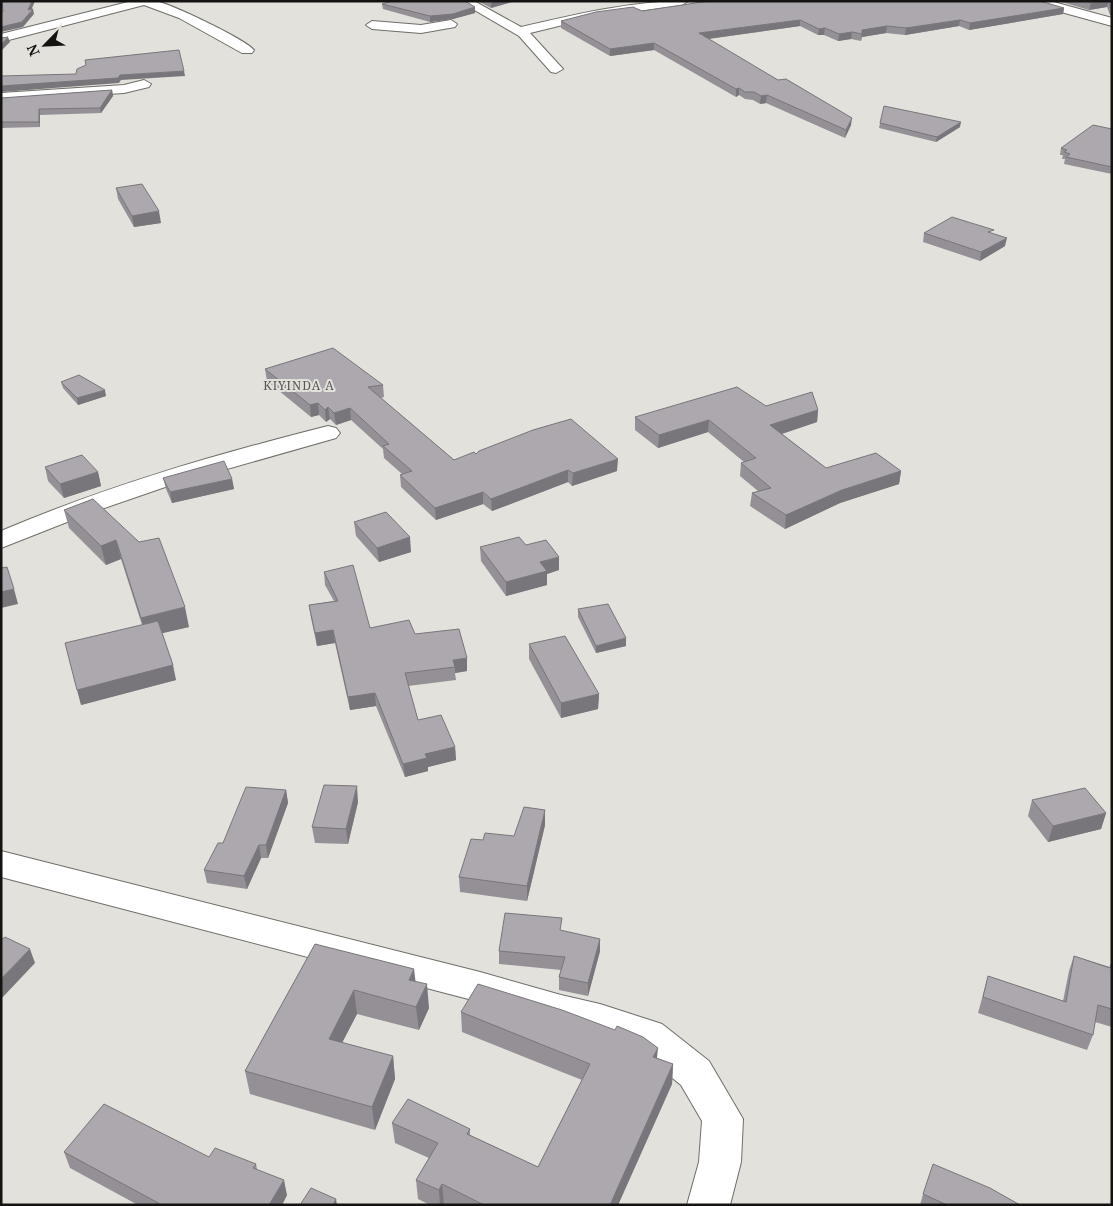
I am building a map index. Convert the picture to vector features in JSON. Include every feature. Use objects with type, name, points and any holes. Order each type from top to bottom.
[{"type":"street","points":[[465,1],[520,31],[556,69]]},
{"type":"street","points":[[520,31],[596,13],[682,1]]},
{"type":"street","points":[[1036,1],[1112,22]]},
{"type":"street","points":[[1,38],[146,2],[180,16],[247,50]]},
{"type":"street","points":[[372,26],[401,30],[426,30],[490,14]]},
{"type":"street","points":[[1,97],[124,89],[144,84]]},
{"type":"street","points":[[1,540],[48,519],[142,485],[234,456],[328,433]]},
{"type":"street","points":[[1,864],[480,987],[561,1011],[600,1020],[648,1036],[695,1073],[723,1119],[720,1162],[708,1205]]},
{"type":"building","points":[[2,1],[32,1],[28,10],[33,9],[22,22],[1,27]]},
{"type":"building","points":[[392,1],[465,1],[475,7],[453,14],[430,16],[382,4]]},
{"type":"building","points":[[709,1],[1040,1],[1064,8],[970,23],[960,20],[906,28],[887,26],[862,30],[862,34],[852,32],[839,34],[825,28],[819,29],[800,20],[699,33],[778,80],[786,79],[852,118],[846,130],[767,95],[761,96],[754,92],[736,89],[654,43],[610,49],[561,21],[596,12],[633,7],[642,11]]},
{"type":"building","points":[[1084,1],[1103,1],[1091,3]]},
{"type":"building","points":[[1109,1],[1112,1],[1112,9],[1111,9]]},
{"type":"building","points":[[8,37],[1,45],[1,38]]},
{"type":"building","points":[[179,50],[184,71],[120,75],[118,78],[1,86],[1,76],[76,74],[77,69],[86,65],[85,60]]},
{"type":"building","points":[[112,90],[100,108],[39,109],[39,122],[1,122],[1,98]]},
{"type":"building","points":[[884,106],[961,122],[937,137],[880,123]]},
{"type":"building","points":[[1093,125],[1112,129],[1112,167],[1066,157],[1070,154],[1064,152],[1067,150],[1061,148]]},
{"type":"building","points":[[142,184],[159,211],[132,216],[116,188]]},
{"type":"building","points":[[952,217],[994,230],[988,232],[1007,238],[981,252],[924,233]]},
{"type":"building","points":[[333,348],[383,385],[368,387],[454,460],[474,452],[476,454],[479,451],[533,430],[571,419],[618,459],[573,473],[568,470],[491,499],[483,492],[435,508],[400,475],[412,471],[383,446],[389,444],[350,408],[334,413],[328,407],[325,410],[318,403],[310,405],[265,369]]},
{"type":"building","points":[[79,375],[105,390],[77,398],[61,382]]},
{"type":"building","points":[[737,387],[766,406],[812,392],[818,410],[770,425],[826,468],[876,453],[901,471],[842,490],[786,515],[752,493],[771,488],[741,463],[756,458],[709,420],[659,435],[635,417]]},
{"type":"building","points":[[82,455],[98,472],[60,484],[45,467]]},
{"type":"building","points":[[224,461],[232,479],[170,492],[163,478]]},
{"type":"building","points":[[93,499],[139,542],[159,538],[185,607],[141,618],[116,540],[101,546],[64,510]]},
{"type":"building","points":[[386,512],[410,537],[377,548],[354,522]]},
{"type":"building","points":[[519,537],[526,545],[546,540],[559,557],[540,562],[547,571],[506,582],[480,547]]},
{"type":"building","points":[[353,565],[370,628],[409,620],[415,634],[459,629],[467,658],[453,660],[455,667],[405,673],[418,720],[441,715],[455,747],[425,754],[427,758],[403,764],[375,693],[348,697],[333,630],[315,633],[309,605],[338,601],[324,572]]},
{"type":"building","points":[[7,567],[14,589],[1,592],[1,568]]},
{"type":"building","points":[[608,604],[626,638],[596,646],[578,609]]},
{"type":"building","points":[[158,621],[173,665],[77,690],[65,643]]},
{"type":"building","points":[[565,636],[599,694],[561,703],[529,644]]},
{"type":"building","points":[[324,785],[357,786],[346,829],[312,827]]},
{"type":"building","points":[[246,787],[286,790],[266,845],[259,845],[244,876],[204,870],[218,843],[223,843]]},
{"type":"building","points":[[1085,788],[1106,813],[1053,826],[1032,800]]},
{"type":"building","points":[[524,807],[545,810],[527,886],[459,877],[471,839],[483,840],[485,833],[514,836]]},
{"type":"building","points":[[505,913],[562,918],[560,930],[600,939],[588,983],[559,977],[565,957],[499,951]]},
{"type":"building","points":[[5,937],[30,949],[1,979],[1,940]]},
{"type":"building","points":[[315,944],[414,969],[409,980],[427,984],[416,1007],[354,990],[329,1039],[393,1056],[372,1107],[245,1071]]},
{"type":"building","points":[[1074,956],[1110,968],[1112,964],[1112,1009],[1098,1005],[1093,1035],[983,997],[988,976],[1066,1002]]},
{"type":"building","points":[[478,984],[562,1010],[615,1030],[617,1026],[643,1037],[658,1048],[653,1057],[673,1064],[610,1205],[484,1205],[442,1184],[439,1190],[416,1180],[438,1143],[392,1123],[408,1099],[470,1129],[467,1134],[538,1167],[590,1064],[461,1012]]},
{"type":"building","points":[[104,1104],[209,1157],[215,1148],[256,1164],[253,1168],[284,1180],[269,1205],[162,1205],[64,1152]]},
{"type":"building","points":[[933,1164],[990,1188],[1020,1205],[947,1205],[923,1194]]},
{"type":"building","points":[[311,1188],[336,1199],[333,1205],[300,1205]]},
{"type":"district","name":"KIYINDA A","points":[[299,385]]}]
